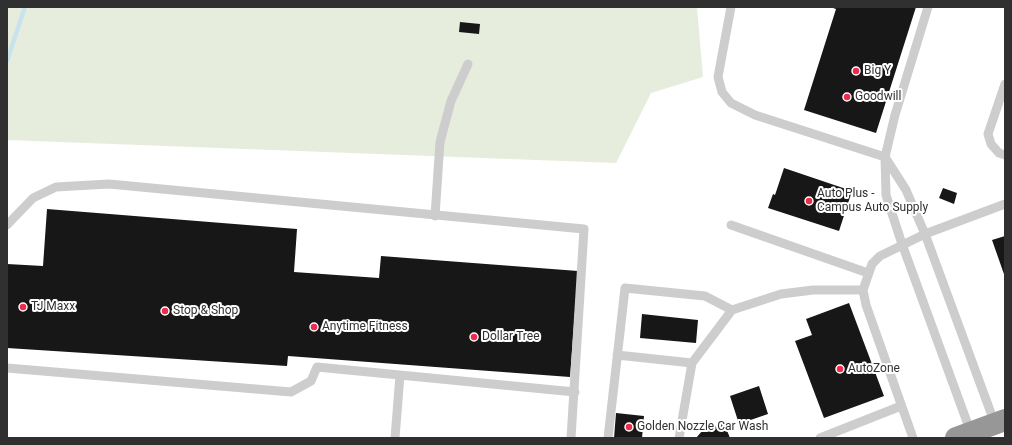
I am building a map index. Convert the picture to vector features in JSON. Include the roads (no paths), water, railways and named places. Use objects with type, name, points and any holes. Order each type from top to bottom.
[{"type":"highway","points":[[964,435],[1000,422]]},
{"type":"lane","points":[[730,7],[718,77],[722,92],[731,103],[755,115],[885,157],[906,190],[1000,422]]},
{"type":"lane","points":[[928,7],[895,115],[885,157],[886,195],[964,435]]},
{"type":"lane","points":[[435,216],[440,142],[451,101],[468,64]]},
{"type":"lane","points":[[1005,84],[988,134],[991,144],[999,153],[1005,155]]},
{"type":"lane","points":[[7,225],[33,198],[56,187],[109,184],[584,229],[571,438]]},
{"type":"lane","points":[[913,438],[866,305],[864,290],[868,273],[872,264],[880,256],[902,244],[1005,204]]},
{"type":"lane","points":[[731,224],[868,273]]},
{"type":"lane","points":[[608,438],[625,288],[705,296],[732,310]]},
{"type":"lane","points":[[679,438],[692,363],[732,310],[781,294],[813,290],[864,290]]},
{"type":"lane","points":[[617,354],[692,363]]},
{"type":"lane","points":[[7,368],[291,392],[311,381],[317,367],[575,392]]},
{"type":"lane","points":[[395,438],[400,375]]},
{"type":"lane","points":[[820,438],[901,406]]},
{"type":"waterway","points":[[7,61],[25,7]]},
{"type":"place","name":"Big Y","points":[[856,71]]},
{"type":"place","name":"Goodwill","points":[[847,97]]},
{"type":"place","name":"Auto Plus - Campus Auto Supply","points":[[809,201]]},
{"type":"place","name":"TJ Maxx","points":[[23,307]]},
{"type":"place","name":"Stop & Shop","points":[[165,311]]},
{"type":"place","name":"Anytime Fitness","points":[[314,327]]},
{"type":"place","name":"Dollar Tree","points":[[474,337]]},
{"type":"place","name":"AutoZone","points":[[840,369]]},
{"type":"place","name":"Golden Nozzle Car Wash","points":[[629,427]]}]
